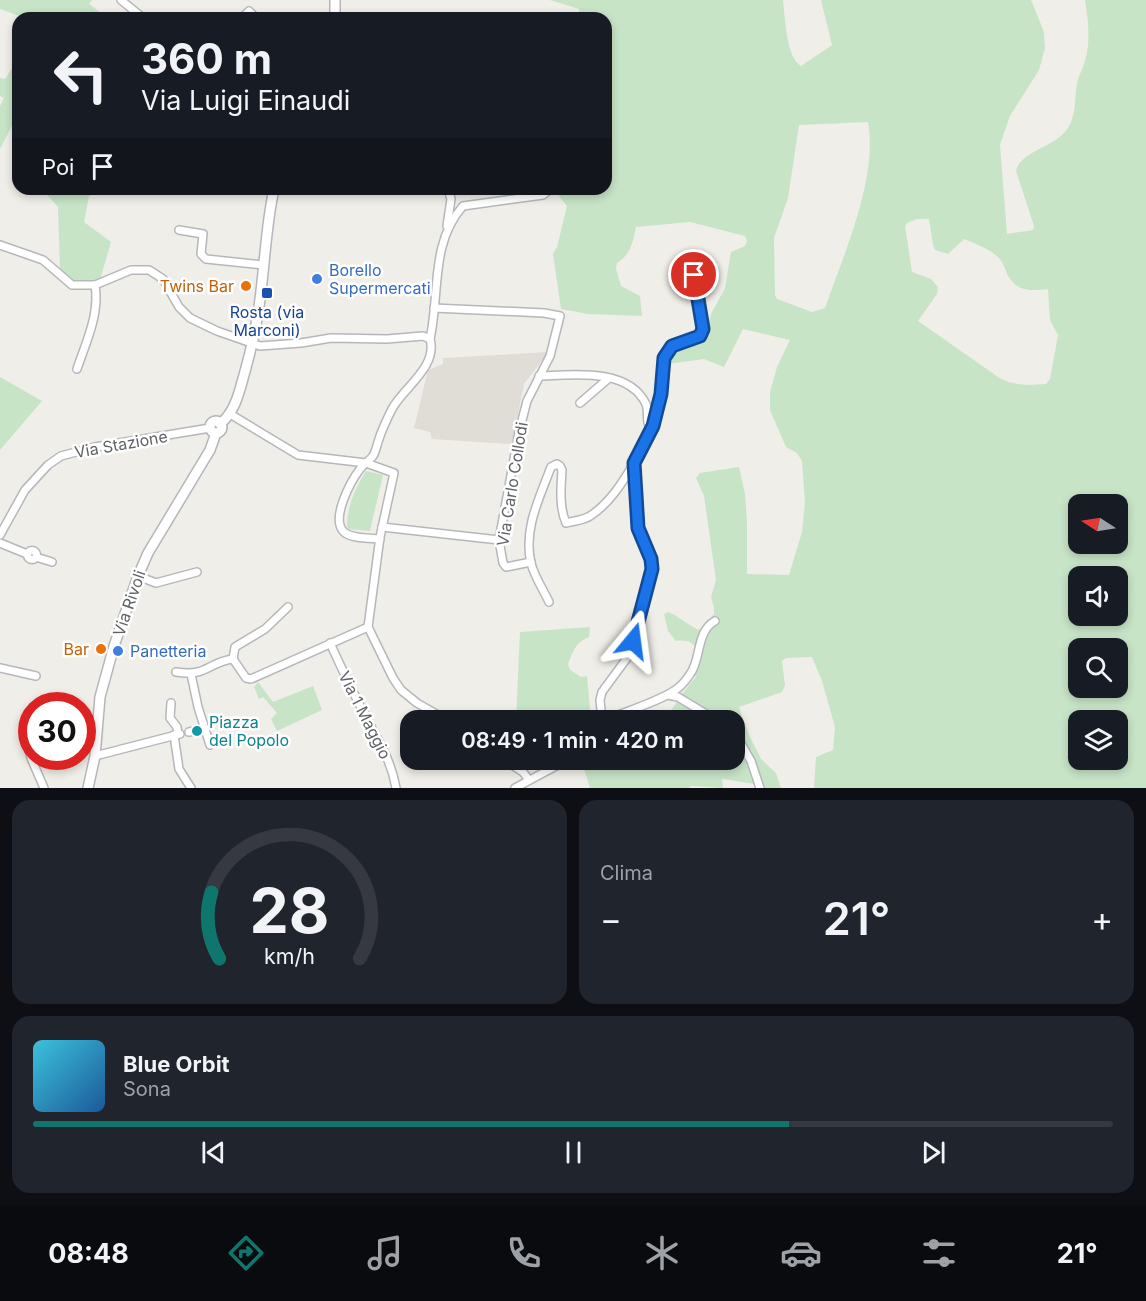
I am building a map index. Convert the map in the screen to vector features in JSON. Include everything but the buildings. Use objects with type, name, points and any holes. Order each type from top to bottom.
[{"type":"street","points":[[121,0],[136,12]]},
{"type":"street","name":"Via Rivoli","points":[[96,744],[100,698],[114,646],[138,576],[148,553],[210,450],[216,428],[230,414],[240,390],[253,343],[261,297],[267,229],[273,195]]},
{"type":"street","points":[[380,539],[346,534],[339,523],[340,510],[355,476],[375,453],[394,405],[424,369],[430,352],[440,253],[447,229],[450,195]]},
{"type":"street","points":[[447,229],[463,206],[543,195]]},
{"type":"street","points":[[179,230],[203,234],[201,254],[206,259],[263,265]]},
{"type":"street","points":[[0,245],[43,260],[72,285],[86,287],[131,270],[149,270],[163,279],[180,307],[190,318],[217,331],[262,346],[331,338],[387,339],[423,336],[430,339]]},
{"type":"street","points":[[549,602],[531,562],[529,532],[532,516],[551,467],[557,464],[562,470],[561,499],[566,523],[588,518],[605,503],[624,479],[653,426],[661,394],[664,358],[672,346],[700,336],[703,329],[692,257]]},
{"type":"street","points":[[77,369],[95,313],[97,299],[95,285]]},
{"type":"street","name":"Via Carlo Collodi","points":[[434,308],[544,313],[560,316],[550,356],[527,401],[522,419],[499,540],[503,563],[506,567],[531,562]]},
{"type":"street","points":[[539,376],[579,374],[609,378],[631,386],[646,405],[648,423],[653,426]]},
{"type":"street","points":[[580,403],[609,378]]},
{"type":"street","points":[[230,414],[298,455],[366,463],[391,470],[394,475],[382,527],[368,627],[401,690],[429,710]]},
{"type":"street","name":"Via Stazione","points":[[0,535],[25,490],[48,465],[61,456],[95,447],[216,428]]},
{"type":"street","points":[[602,710],[602,692],[627,658],[650,583],[652,569],[651,559],[638,528],[634,463]]},
{"type":"street","points":[[382,527],[499,540]]},
{"type":"street","points":[[0,543],[27,554],[33,551],[36,557],[52,562]]},
{"type":"street","points":[[138,576],[156,583],[197,572]]},
{"type":"street","points":[[232,659],[235,647],[265,629],[288,608]]},
{"type":"street","points":[[629,710],[668,695],[678,688],[693,670],[702,639],[709,625],[715,621]]},
{"type":"street","points":[[232,659],[246,678],[251,679],[368,627]]},
{"type":"street","name":"Via 1 Maggio","points":[[330,643],[354,694],[384,748],[393,771],[396,788]]},
{"type":"street","points":[[176,672],[191,674],[205,671],[232,659]]},
{"type":"street","points":[[0,668],[36,676]]},
{"type":"street","points":[[191,674],[192,686],[210,745]]},
{"type":"street","points":[[668,695],[678,697],[699,710]]},
{"type":"street","points":[[171,703],[170,718],[177,727],[179,769],[191,788]]},
{"type":"street","points":[[189,732],[205,729]]},
{"type":"street","points":[[96,756],[177,734]]},
{"type":"street","points":[[745,749],[760,788]]},
{"type":"street","points":[[36,770],[44,788]]},
{"type":"street","name":"Via Rivoli","points":[[88,788],[92,770]]},
{"type":"street","points":[[520,770],[529,780]]},
{"type":"street","points":[[515,788],[548,770]]},
{"type":"shaded area","points":[[547,352],[524,384],[512,444],[432,439],[430,432],[414,428],[428,370],[443,364],[443,358]]},
{"type":"green space","points":[[0,0],[92,0],[89,4],[100,12],[12,13],[0,9]]},
{"type":"green space","points":[[550,0],[783,0],[789,46],[796,62],[801,66],[832,45],[821,0],[1031,0],[1044,32],[1045,48],[1039,70],[1010,116],[1000,145],[1007,234],[1033,230],[1034,226],[1016,171],[1018,165],[1023,159],[1059,137],[1072,121],[1077,83],[1088,46],[1085,0],[1146,0],[1146,788],[814,788],[816,757],[833,750],[835,727],[822,681],[812,657],[786,658],[782,661],[785,685],[782,692],[739,707],[740,710],[671,710],[696,677],[694,674],[700,655],[691,643],[676,641],[668,631],[664,614],[668,612],[699,630],[714,614],[711,597],[716,580],[704,496],[696,478],[700,473],[739,467],[745,494],[747,574],[789,575],[802,532],[805,502],[802,461],[797,453],[786,447],[770,410],[770,392],[777,367],[790,340],[743,329],[724,367],[704,359],[668,364],[661,350],[700,338],[707,331],[711,314],[725,288],[731,252],[745,246],[747,241],[745,236],[690,222],[636,227],[631,247],[617,263],[616,269],[621,286],[640,296],[642,316],[588,314],[561,309],[553,254],[557,247],[567,206],[559,196],[612,195],[612,12],[579,12],[579,9]],"holes":[[[868,122],[870,144],[864,191],[850,240],[825,308],[812,312],[777,299],[775,295],[774,238],[788,198],[799,125]],[[917,219],[929,219],[935,250],[948,254],[964,239],[998,257],[1011,280],[1019,287],[1030,290],[1048,289],[1050,320],[1058,335],[1050,379],[1046,384],[1018,384],[1001,379],[918,321],[937,294],[938,287],[931,279],[912,272],[905,226]]]},
{"type":"green space","points":[[12,68],[12,126],[0,149],[0,106],[4,98],[0,96],[0,78],[5,79]]},
{"type":"green space","points":[[47,195],[92,195],[89,196],[84,222],[111,242],[100,280],[72,281],[60,269],[58,207]]},
{"type":"green space","points":[[0,377],[42,401],[0,450]]},
{"type":"green space","points":[[366,471],[383,475],[370,531],[349,529],[347,519],[350,505]]},
{"type":"green space","points":[[590,627],[589,637],[578,644],[568,664],[570,670],[581,677],[587,676],[590,710],[516,710],[520,632]]},
{"type":"green space","points":[[258,682],[273,702],[313,686],[322,710],[277,731],[271,719],[277,713],[263,697],[259,699],[254,687]]},
{"type":"green space","points":[[745,724],[761,759],[776,773],[781,788],[764,788],[762,785],[722,779],[723,788],[691,786],[689,788],[590,788],[584,770],[745,770]]},
{"type":"place","name":"Borello Supermercati","points":[[317,279]]},
{"type":"place","name":"Twins Bar","points":[[246,286]]},
{"type":"place","name":"Rosta (via Marconi)","points":[[267,293]]},
{"type":"place","name":"Bar","points":[[101,649]]},
{"type":"place","name":"Panetteria","points":[[118,651]]},
{"type":"place","name":"Piazza del Popolo","points":[[197,731]]},
{"type":"route","points":[[633,641],[652,569],[651,559],[638,528],[634,463],[653,426],[661,394],[664,358],[672,346],[700,336],[703,329],[694,275]]}]
